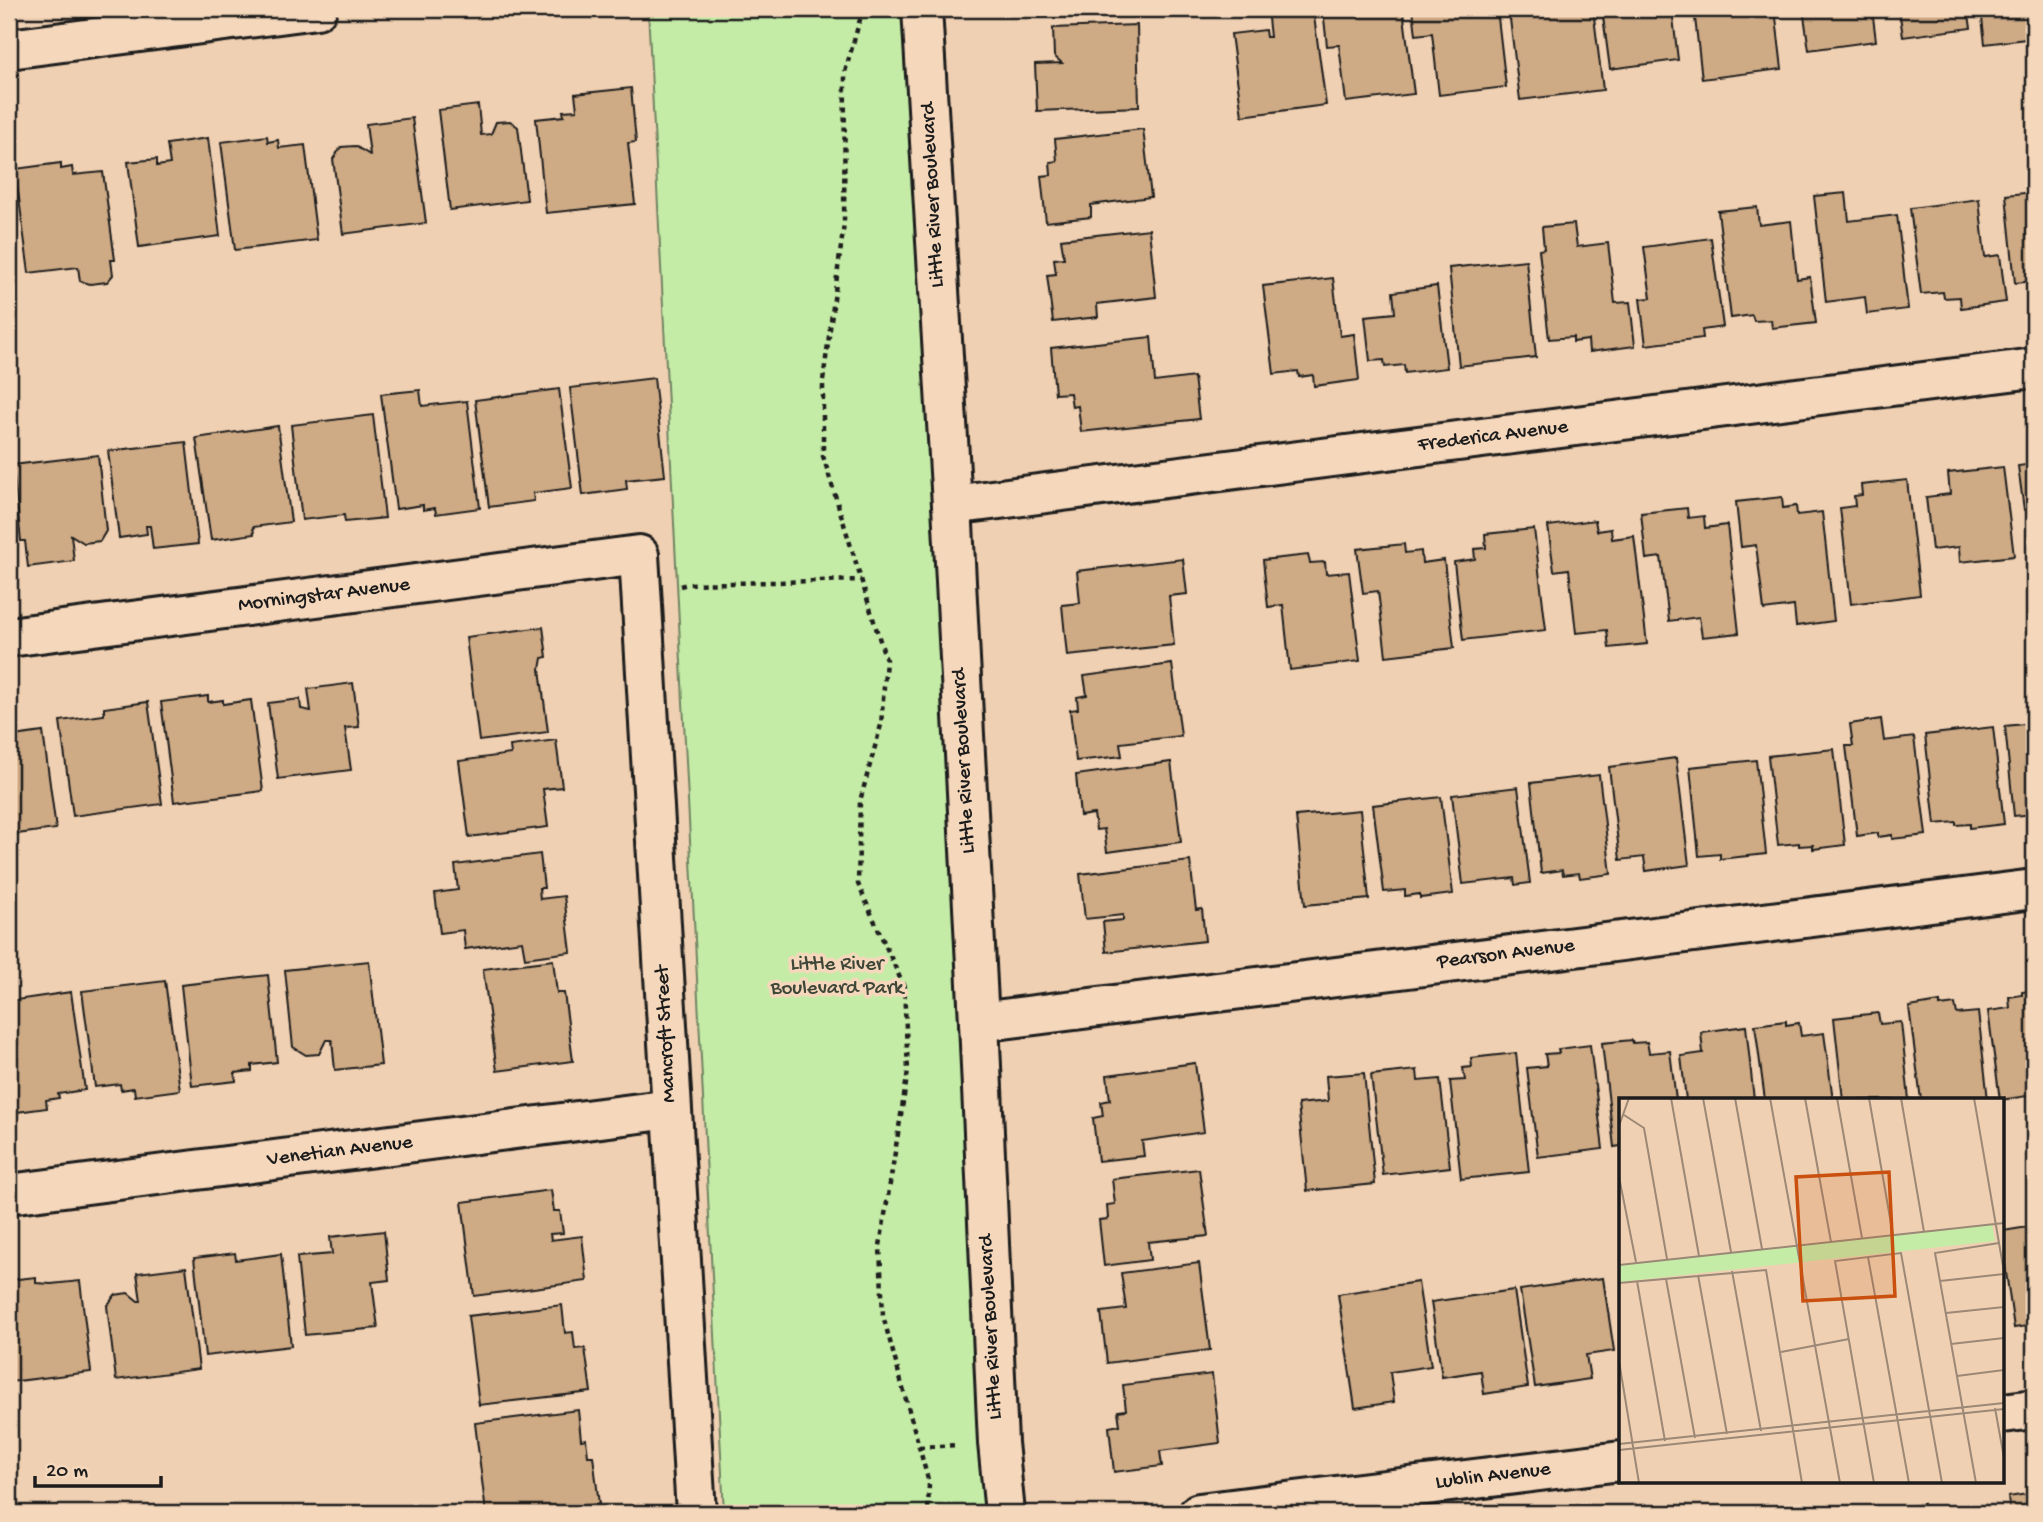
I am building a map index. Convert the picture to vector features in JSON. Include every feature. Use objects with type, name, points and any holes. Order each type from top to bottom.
[{"type":"street","points":[[9,48],[317,9]]},
{"type":"street","name":"Little River Boulevard","points":[[922,9],[952,505],[998,1443],[1005,1513]]},
{"type":"street","name":"Frederica Avenue","points":[[952,505],[2034,368]]},
{"type":"street","name":"Morningstar Avenue","points":[[9,637],[639,555]]},
{"type":"street","name":"Mancroft Street","points":[[639,555],[696,1513]]},
{"type":"street","name":"Pearson Avenue","points":[[979,1022],[2034,889]]},
{"type":"street","name":"Venetian Avenue","points":[[9,1194],[671,1109]]},
{"type":"street","points":[[2004,1413],[2034,1409]]},
{"type":"street","name":"Lublin Avenue","points":[[1199,1513],[1619,1461]]},
{"type":"path","points":[[863,9],[845,72],[844,224],[823,382],[823,456],[886,660],[881,725],[860,801],[858,884],[904,987],[908,1071],[880,1246],[883,1316],[929,1483],[928,1513]]},
{"type":"path","points":[[688,584],[861,580]]},
{"type":"green space","name":"Little River Boulevard Park","points":[[648,9],[922,9],[1005,1513],[724,1513]]},
{"type":"building","points":[[1267,9],[1313,9],[1326,105],[1242,116],[1231,34],[1265,30],[1266,37],[1270,37]]},
{"type":"building","points":[[1323,9],[1403,9],[1414,94],[1346,102],[1339,45],[1327,46]]},
{"type":"building","points":[[1413,9],[1497,9],[1506,87],[1439,95],[1432,33],[1416,35]]},
{"type":"building","points":[[1593,9],[1603,90],[1520,100],[1509,11]]},
{"type":"building","points":[[1602,9],[1672,9],[1678,60],[1610,69]]},
{"type":"building","points":[[1694,9],[1775,9],[1782,69],[1702,79]]},
{"type":"building","points":[[1803,9],[1872,9],[1876,41],[1809,50]]},
{"type":"building","points":[[1899,9],[1968,9],[1971,28],[1903,37]]},
{"type":"building","points":[[1981,9],[2034,9],[2034,38],[1985,44]]},
{"type":"building","points":[[1137,25],[1139,107],[1037,111],[1035,64],[1062,63],[1054,56],[1053,28]]},
{"type":"building","points":[[631,88],[636,142],[628,143],[635,204],[546,213],[536,119],[564,116],[563,111],[577,110],[575,94]]},
{"type":"building","points":[[478,105],[481,135],[491,134],[496,122],[510,121],[518,127],[527,200],[450,210],[438,110]]},
{"type":"building","points":[[412,118],[426,223],[343,234],[333,159],[341,147],[355,146],[370,155],[366,124]]},
{"type":"building","points":[[1143,129],[1151,197],[1091,205],[1091,217],[1046,222],[1041,176],[1051,175],[1050,162],[1057,161],[1055,139]]},
{"type":"building","points":[[267,136],[268,142],[278,140],[279,148],[305,145],[317,240],[235,250],[221,142]]},
{"type":"building","points":[[208,138],[220,236],[139,247],[128,162],[157,159],[157,166],[170,164],[167,144]]},
{"type":"building","points":[[61,163],[61,169],[72,167],[73,175],[103,172],[115,260],[111,260],[113,275],[107,282],[90,284],[80,281],[78,267],[29,273],[15,169]]},
{"type":"building","points":[[2034,192],[2034,281],[2015,283],[2006,195]]},
{"type":"building","points":[[1846,193],[1849,221],[1897,215],[1908,309],[1867,314],[1865,297],[1826,302],[1814,196]]},
{"type":"building","points":[[1979,199],[1985,257],[2000,255],[2006,302],[1961,308],[1960,297],[1944,298],[1943,292],[1921,294],[1910,208]]},
{"type":"building","points":[[1757,207],[1759,225],[1791,221],[1797,279],[1810,277],[1816,323],[1772,328],[1771,320],[1754,321],[1752,315],[1731,318],[1718,211]]},
{"type":"building","points":[[1574,224],[1577,247],[1608,243],[1615,303],[1630,302],[1635,346],[1589,352],[1588,340],[1573,342],[1573,337],[1549,339],[1539,250],[1544,249],[1542,227]]},
{"type":"building","points":[[1149,229],[1156,297],[1097,304],[1098,317],[1053,322],[1047,275],[1056,274],[1054,259],[1064,258],[1061,239]]},
{"type":"building","points":[[1711,238],[1723,327],[1702,330],[1703,338],[1646,345],[1640,299],[1651,298],[1644,247]]},
{"type":"building","points":[[1526,260],[1536,357],[1459,366],[1449,268]]},
{"type":"building","points":[[1333,278],[1340,336],[1354,334],[1359,380],[1314,386],[1313,375],[1299,377],[1298,371],[1274,374],[1263,286]]},
{"type":"building","points":[[1437,286],[1447,368],[1405,373],[1404,365],[1385,367],[1384,360],[1370,361],[1365,316],[1395,313],[1393,292]]},
{"type":"building","points":[[1151,337],[1155,382],[1194,377],[1199,419],[1081,432],[1078,406],[1072,407],[1070,393],[1055,394],[1051,348]]},
{"type":"building","points":[[654,378],[665,476],[626,480],[627,489],[583,495],[570,388]]},
{"type":"building","points":[[559,389],[572,488],[533,493],[534,501],[489,507],[475,400]]},
{"type":"building","points":[[420,390],[422,406],[467,401],[480,508],[436,514],[435,508],[423,510],[423,505],[396,509],[381,394]]},
{"type":"building","points":[[373,415],[385,518],[345,522],[344,515],[302,520],[291,425]]},
{"type":"building","points":[[278,426],[291,522],[253,527],[254,534],[211,540],[196,438]]},
{"type":"building","points":[[186,442],[198,544],[153,549],[150,526],[146,526],[147,534],[119,538],[108,451]]},
{"type":"building","points":[[98,455],[106,531],[100,541],[84,543],[71,535],[74,561],[28,567],[25,541],[21,541],[13,465]]},
{"type":"building","points":[[2034,464],[2034,509],[2024,510],[2018,466]]},
{"type":"building","points":[[2003,467],[2014,556],[1960,562],[1959,547],[1932,550],[1926,497],[1950,494],[1948,473]]},
{"type":"building","points":[[1907,480],[1920,595],[1851,604],[1840,508],[1855,506],[1854,496],[1862,495],[1861,485]]},
{"type":"building","points":[[1782,497],[1783,508],[1796,506],[1797,515],[1822,512],[1834,621],[1796,626],[1794,606],[1764,610],[1756,545],[1741,547],[1736,502]]},
{"type":"building","points":[[1687,508],[1688,518],[1704,516],[1705,528],[1727,525],[1739,633],[1702,637],[1699,617],[1669,621],[1661,557],[1646,559],[1641,513]]},
{"type":"building","points":[[9,516],[15,569],[9,570]]},
{"type":"building","points":[[1595,520],[1597,531],[1611,529],[1612,539],[1634,536],[1647,644],[1609,648],[1607,630],[1576,633],[1569,569],[1554,571],[1548,526]]},
{"type":"building","points":[[1534,529],[1546,630],[1463,640],[1454,562],[1475,559],[1474,549],[1486,548],[1485,534]]},
{"type":"building","points":[[1404,544],[1405,553],[1421,551],[1422,563],[1444,560],[1454,648],[1386,656],[1378,591],[1363,593],[1357,549]]},
{"type":"building","points":[[1308,555],[1310,563],[1325,562],[1326,574],[1349,572],[1360,661],[1290,670],[1283,605],[1268,607],[1263,560]]},
{"type":"building","points":[[1183,559],[1187,594],[1169,596],[1174,645],[1067,656],[1062,605],[1080,603],[1077,571]]},
{"type":"building","points":[[543,627],[547,657],[542,658],[540,669],[548,732],[479,741],[466,637]]},
{"type":"building","points":[[1172,664],[1181,736],[1120,743],[1122,756],[1076,761],[1070,710],[1078,709],[1077,697],[1087,695],[1084,676]]},
{"type":"building","points":[[353,683],[359,727],[345,728],[351,770],[278,779],[268,703],[300,699],[301,709],[311,711],[308,689]]},
{"type":"building","points":[[208,696],[208,702],[223,700],[223,704],[251,700],[263,791],[174,802],[161,702]]},
{"type":"building","points":[[148,702],[162,804],[73,816],[60,721],[104,715],[104,708]]},
{"type":"building","points":[[1881,719],[1884,741],[1914,737],[1926,835],[1892,839],[1892,835],[1878,837],[1878,833],[1857,836],[1846,746],[1853,746],[1850,724]]},
{"type":"building","points":[[2034,723],[2034,814],[2014,816],[2005,726]]},
{"type":"building","points":[[1993,727],[2004,824],[1970,828],[1970,824],[1956,825],[1956,822],[1935,824],[1925,735]]},
{"type":"building","points":[[43,732],[56,829],[9,835],[9,735]]},
{"type":"building","points":[[556,740],[562,787],[543,789],[548,827],[469,837],[459,761],[511,754],[510,746]]},
{"type":"building","points":[[1834,749],[1845,845],[1813,849],[1813,845],[1799,846],[1799,843],[1778,845],[1768,756]]},
{"type":"building","points":[[1676,758],[1689,865],[1646,871],[1644,857],[1620,860],[1609,767]]},
{"type":"building","points":[[1756,760],[1766,854],[1720,859],[1720,854],[1699,856],[1690,767]]},
{"type":"building","points":[[1171,762],[1181,842],[1107,852],[1104,829],[1096,830],[1094,814],[1080,816],[1076,775]]},
{"type":"building","points":[[1599,775],[1611,874],[1580,878],[1579,873],[1563,875],[1562,870],[1541,873],[1531,783]]},
{"type":"building","points":[[1518,787],[1530,883],[1515,885],[1514,878],[1463,884],[1452,795]]},
{"type":"building","points":[[1441,797],[1453,894],[1420,898],[1420,894],[1405,896],[1405,890],[1384,892],[1373,805]]},
{"type":"building","points":[[1360,810],[1369,899],[1305,905],[1296,816]]},
{"type":"building","points":[[540,854],[544,888],[539,888],[540,899],[564,896],[571,952],[525,958],[522,941],[465,949],[463,930],[440,933],[435,893],[458,890],[455,865]]},
{"type":"building","points":[[1190,861],[1196,910],[1202,909],[1205,941],[1106,952],[1103,922],[1123,920],[1123,915],[1085,919],[1080,874]]},
{"type":"building","points":[[553,960],[557,993],[564,993],[573,1061],[497,1071],[483,969]]},
{"type":"building","points":[[369,961],[381,1065],[335,1070],[332,1040],[326,1040],[319,1054],[306,1055],[293,1047],[285,970]]},
{"type":"building","points":[[268,975],[277,1062],[252,1065],[252,1071],[235,1073],[236,1081],[192,1086],[181,985]]},
{"type":"building","points":[[165,981],[180,1090],[135,1096],[134,1088],[121,1090],[120,1084],[95,1087],[82,991]]},
{"type":"building","points":[[2034,990],[2034,1095],[2004,1099],[2000,1098],[1988,1011],[2010,1008],[2009,997],[2022,995],[2022,992]]},
{"type":"building","points":[[71,992],[85,1090],[58,1094],[59,1098],[46,1100],[47,1108],[9,1113],[9,1001]]},
{"type":"building","points":[[1940,1002],[1940,1006],[1955,1004],[1957,1014],[1978,1012],[1988,1098],[1921,1098],[1909,1007]]},
{"type":"building","points":[[1878,1013],[1880,1024],[1901,1022],[1909,1098],[1843,1098],[1834,1018]]},
{"type":"building","points":[[1786,1021],[1786,1025],[1799,1023],[1801,1036],[1824,1033],[1833,1098],[1765,1098],[1755,1025]]},
{"type":"building","points":[[1746,1026],[1754,1098],[1686,1098],[1681,1056],[1703,1053],[1701,1032]]},
{"type":"building","points":[[1632,1040],[1633,1043],[1647,1042],[1649,1053],[1670,1051],[1676,1098],[1619,1098],[1619,1146],[1614,1147],[1602,1043]]},
{"type":"building","points":[[1590,1045],[1603,1149],[1538,1157],[1527,1068],[1547,1066],[1545,1054],[1559,1053],[1558,1049]]},
{"type":"building","points":[[1516,1053],[1529,1172],[1461,1179],[1450,1081],[1465,1080],[1463,1068],[1472,1067],[1471,1058]]},
{"type":"building","points":[[1195,1063],[1204,1132],[1142,1141],[1144,1156],[1098,1161],[1093,1118],[1103,1116],[1101,1102],[1110,1100],[1107,1075]]},
{"type":"building","points":[[1417,1070],[1418,1081],[1440,1079],[1450,1167],[1383,1175],[1371,1075]]},
{"type":"building","points":[[1364,1073],[1375,1184],[1307,1191],[1298,1104],[1328,1101],[1326,1076]]},
{"type":"building","points":[[1199,1169],[1208,1236],[1148,1242],[1150,1260],[1104,1266],[1099,1220],[1108,1219],[1107,1205],[1115,1204],[1112,1179]]},
{"type":"building","points":[[551,1190],[554,1211],[560,1211],[563,1233],[550,1234],[551,1240],[582,1236],[587,1281],[474,1296],[462,1202]]},
{"type":"building","points":[[2034,1226],[2034,1325],[2014,1328],[2004,1258],[2004,1231]]},
{"type":"building","points":[[384,1231],[389,1280],[372,1282],[378,1328],[305,1335],[297,1257],[332,1254],[330,1237]]},
{"type":"building","points":[[235,1253],[236,1260],[281,1254],[291,1346],[205,1356],[194,1258]]},
{"type":"building","points":[[1199,1263],[1210,1350],[1107,1363],[1101,1312],[1126,1309],[1121,1273]]},
{"type":"building","points":[[186,1267],[199,1369],[116,1380],[107,1306],[115,1295],[128,1293],[141,1301],[137,1273]]},
{"type":"building","points":[[36,1277],[36,1283],[80,1281],[91,1372],[9,1382],[9,1280]]},
{"type":"building","points":[[1603,1278],[1614,1351],[1586,1355],[1590,1379],[1535,1387],[1520,1290]]},
{"type":"building","points":[[1418,1282],[1431,1366],[1390,1372],[1394,1402],[1355,1408],[1338,1294]]},
{"type":"building","points":[[1514,1290],[1528,1387],[1484,1394],[1481,1371],[1442,1377],[1431,1302]]},
{"type":"building","points":[[562,1305],[565,1333],[573,1332],[575,1349],[585,1348],[591,1392],[479,1405],[468,1316]]},
{"type":"building","points":[[1212,1374],[1220,1443],[1160,1451],[1162,1466],[1114,1472],[1109,1427],[1120,1425],[1118,1411],[1126,1410],[1123,1385]]},
{"type":"building","points":[[578,1410],[581,1440],[586,1439],[588,1456],[593,1456],[599,1504],[526,1513],[486,1513],[475,1423]]},
{"type":"building","points":[[2034,1493],[2034,1513],[2010,1513],[2008,1497]]},
{"type":"building","points":[[1923,1504],[1924,1513],[1871,1513],[1871,1512]]}]
